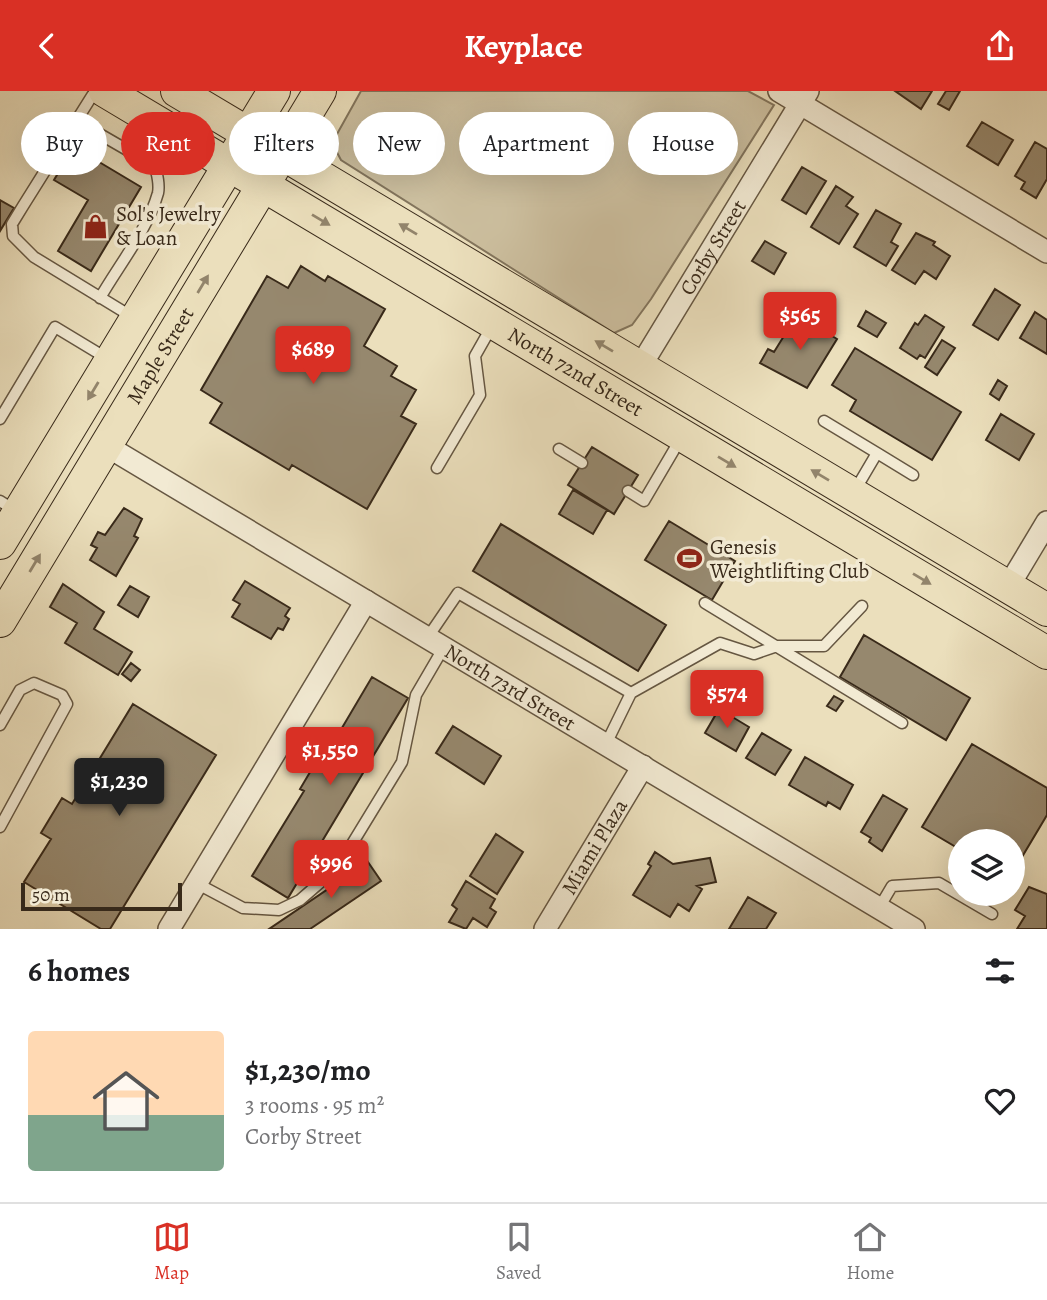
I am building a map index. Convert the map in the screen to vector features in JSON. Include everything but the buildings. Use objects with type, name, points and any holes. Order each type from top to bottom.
[{"type":"main road","name":"North 72nd Street","points":[[105,91],[229,164]]},
{"type":"main road","name":"North 72nd Street","points":[[177,91],[229,122]]},
{"type":"main road","name":"Maple Street","points":[[262,112],[274,91]]},
{"type":"main road","name":"Maple Street","points":[[307,112],[320,91]]},
{"type":"main road","name":"Maple Street","points":[[5,522],[111,361],[229,167]]},
{"type":"main road","name":"North 72nd Street","points":[[246,175],[1047,653]]},
{"type":"main road","name":"Maple Street","points":[[0,621],[269,175]]},
{"type":"main road","name":"North 72nd Street","points":[[319,175],[1047,610]]},
{"type":"street","points":[[779,91],[804,97],[1047,252]]},
{"type":"street","name":"Corby Street","points":[[640,367],[804,97]]},
{"type":"street","name":"North 73rd Street","points":[[105,445],[914,929]]},
{"type":"street","points":[[1008,587],[1047,521]]},
{"type":"street","points":[[169,929],[366,601]]},
{"type":"street","name":"Miami Plaza","points":[[545,929],[643,766]]},
{"type":"lane","points":[[82,112],[95,91]]},
{"type":"lane","points":[[100,298],[141,228],[158,193],[159,181],[155,166],[107,138]]},
{"type":"lane","points":[[43,175],[12,225],[13,236],[34,257],[136,319]]},
{"type":"lane","points":[[437,468],[480,394],[475,356],[494,323]]},
{"type":"lane","points":[[0,419],[55,327],[111,361]]},
{"type":"lane","points":[[824,421],[913,475]]},
{"type":"lane","points":[[628,491],[644,501],[682,435]]},
{"type":"lane","points":[[559,449],[582,463]]},
{"type":"lane","points":[[853,494],[877,453]]},
{"type":"lane","points":[[196,883],[243,908],[279,910],[300,899],[338,867],[402,762],[416,695],[458,593],[631,693]]},
{"type":"lane","points":[[705,603],[902,723]]},
{"type":"lane","points":[[606,744],[631,693],[720,643],[754,654],[777,646],[824,646],[862,606]]},
{"type":"lane","points":[[0,725],[20,690],[34,683],[62,695],[67,703],[0,827]]},
{"type":"lane","points":[[878,908],[892,887],[939,883],[992,914]]},
{"type":"shaded area","points":[[361,91],[748,91],[774,105],[738,162],[738,112],[628,112],[628,175],[730,175],[632,325],[614,333],[365,175],[445,175],[445,112],[353,112],[353,168],[339,156],[339,130]]},
{"type":"place","name":"Sol's Jewelry & Loan","points":[[96,226]]},
{"type":"place","name":"Genesis Weightlifting Club","points":[[690,559]]}]
